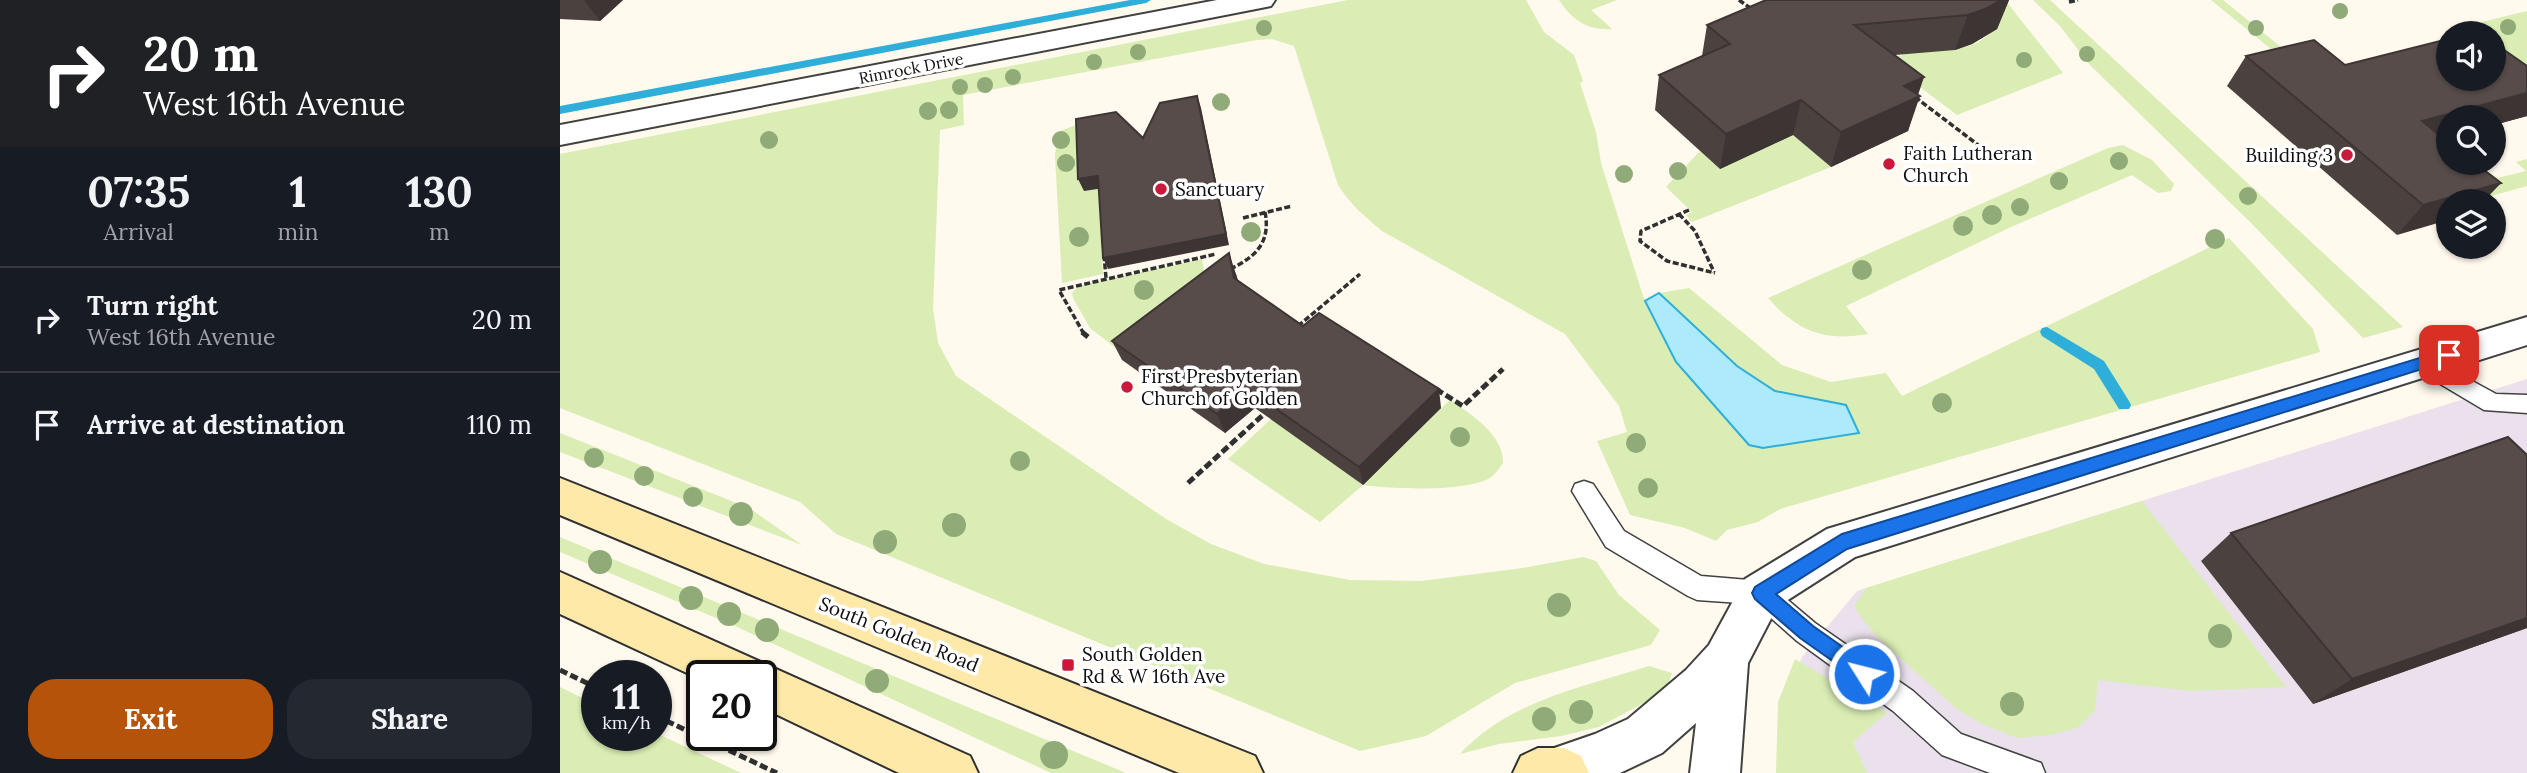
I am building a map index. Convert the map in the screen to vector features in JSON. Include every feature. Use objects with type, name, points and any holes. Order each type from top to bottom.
[{"type":"main road","name":"South Golden Road","points":[[560,496],[1238,773]]},
{"type":"main road","points":[[560,592],[709,660]]},
{"type":"main road","points":[[777,690],[953,773]]},
{"type":"street","name":"Rimrock Drive","points":[[560,135],[1261,0]]},
{"type":"street","points":[[1552,772],[1600,757],[1645,736],[1702,686],[1725,660],[1761,593],[1842,542],[2527,331]]},
{"type":"street","points":[[1716,773],[1725,660]]},
{"type":"lane","points":[[2423,363],[2492,404],[2527,404]]},
{"type":"lane","points":[[1584,491],[1615,538],[1697,588],[1761,593],[1806,632],[1903,701],[1952,745],[2031,773]]},
{"type":"path","points":[[1740,0],[1758,14]]},
{"type":"path","points":[[2069,2],[2078,0]]},
{"type":"path","points":[[1907,91],[1994,157]]},
{"type":"path","points":[[1243,218],[1292,205]]},
{"type":"path","points":[[1679,214],[1695,232],[1715,272],[1667,261],[1640,241],[1642,231],[1679,214],[1689,210]]},
{"type":"path","points":[[1227,269],[1239,265],[1257,252],[1268,239],[1269,228],[1265,212]]},
{"type":"path","points":[[1088,337],[1080,330],[1059,290],[1216,251],[1214,264]]},
{"type":"path","points":[[1106,278],[1104,255],[1108,254]]},
{"type":"path","points":[[1288,334],[1360,274]]},
{"type":"path","points":[[1307,318],[1319,326]]},
{"type":"path","points":[[1431,386],[1463,405],[1503,369]]},
{"type":"path","points":[[1188,483],[1264,414]]},
{"type":"path","points":[[560,670],[581,680]]},
{"type":"path","points":[[672,724],[777,773]]},
{"type":"shaded area","points":[[2527,379],[2527,773],[1780,773],[1781,706],[1802,657],[1857,591]]},
{"type":"green space","points":[[1348,0],[1526,0],[1544,32],[1574,55],[1596,132],[1601,163],[1645,302],[1676,362],[1763,448],[1859,432],[1846,405],[1775,391],[1737,366],[1659,293],[1689,288],[1782,365],[1831,382],[1886,373],[1902,396],[2229,238],[2313,329],[2320,352],[1780,509],[1758,522],[1727,530],[1716,541],[1685,528],[1630,515],[1597,441],[1627,432],[1619,406],[1565,334],[1382,231],[1348,198],[1338,185],[1294,46],[1272,39],[1257,40],[963,95],[964,125],[940,130],[933,308],[938,343],[956,376],[1166,519],[1211,544],[1264,564],[1350,580],[1421,581],[1583,557],[1596,561],[1619,595],[1660,630],[1651,645],[1515,683],[1426,736],[1360,751],[836,534],[800,502],[560,408],[560,154]]},
{"type":"green space","points":[[1559,0],[1617,0],[1591,10],[1612,29],[1595,28],[1581,23]]},
{"type":"green space","points":[[2005,0],[2063,73],[1957,115],[1888,63],[1912,52],[1952,49],[1977,43],[1991,32]]},
{"type":"green space","points":[[2033,0],[2050,0],[2403,327],[2363,338],[2253,225],[2089,64],[2060,26]]},
{"type":"green space","points":[[2211,0],[2223,0],[2281,47],[2271,49]]},
{"type":"green space","points":[[2527,11],[2527,80],[2506,65],[2506,21],[2485,21]]},
{"type":"green space","points":[[1101,115],[1084,190],[1104,188],[1108,245],[1101,247],[1103,274],[1062,283],[1055,156],[1058,132]]},
{"type":"green space","points":[[1793,135],[1831,167],[1692,222],[1686,215],[1692,212],[1666,187],[1700,151],[1720,169]]},
{"type":"green space","points":[[2123,145],[2152,160],[2174,184],[2171,191],[2158,193],[2132,175],[2011,227],[1846,306],[1868,334],[1838,336],[1812,331],[1790,319],[1768,298],[2108,148]]},
{"type":"green space","points":[[2527,159],[2527,186],[2506,192],[2506,189],[2462,189],[2455,175],[2492,175],[2497,178],[2526,171],[2516,162]]},
{"type":"green space","points":[[1202,259],[1211,308],[1127,357],[1090,328],[1073,298],[1072,293],[1078,286]]},
{"type":"green space","points":[[1450,400],[1485,426],[1502,453],[1503,463],[1497,472],[1476,483],[1427,488],[1363,485]]},
{"type":"green space","points":[[1271,419],[1363,485],[1320,522],[1228,459]]},
{"type":"green space","points":[[560,433],[749,508],[802,545],[560,452]]},
{"type":"green space","points":[[2142,501],[2286,687],[2190,691],[2098,680],[2095,711],[2077,728],[2050,735],[2018,738],[1984,725],[1957,709],[1877,637],[1858,613],[1855,605],[1866,588]]},
{"type":"green space","points":[[560,537],[1126,773],[1051,773],[735,626],[560,552]]},
{"type":"green space","points":[[1795,659],[1887,713],[1853,742],[1867,773],[1776,773],[1778,702]]},
{"type":"green space","points":[[1649,666],[1672,673],[1669,683],[1653,698],[1599,727],[1561,736],[1499,744],[1460,754],[1479,736],[1523,708],[1573,689]]},
{"type":"green space","points":[[560,687],[581,697],[581,751],[672,751],[672,741],[686,747],[686,751],[694,751],[741,773],[560,773]]},
{"type":"water","points":[[1659,293],[1737,366],[1775,391],[1846,405],[1859,433],[1763,448],[1749,445],[1676,362],[1645,301]]},
{"type":"building","points":[[1766,0],[2001,0],[1968,15],[1854,25],[1924,77],[1904,86],[1920,96],[1841,132],[1801,100],[1726,134],[1659,75],[1730,44],[1707,25]]},
{"type":"building","points":[[2314,40],[2345,65],[2436,42],[2436,91],[2506,91],[2506,51],[2527,66],[2527,93],[2482,105],[2436,105],[2436,117],[2422,121],[2436,132],[2436,175],[2491,175],[2501,183],[2480,189],[2436,189],[2436,201],[2423,205],[2246,56]]},
{"type":"building","name":"Sanctuary","points":[[1197,96],[1226,234],[1103,258],[1098,176],[1078,179],[1076,119],[1116,112],[1143,138],[1160,103]]},
{"type":"building","points":[[1229,253],[1234,278],[1303,326],[1319,313],[1439,389],[1359,467],[1248,389],[1217,414],[1112,341]]},
{"type":"building","points":[[2508,437],[2527,455],[2527,618],[2352,679],[2231,533]]},
{"type":"waterway","points":[[560,110],[1146,0]]},
{"type":"waterway","points":[[2047,332],[2099,365],[2124,405]]},
{"type":"place","name":"Building 3","points":[[2347,155]]},
{"type":"place","name":"Faith Lutheran Church","points":[[1889,164]]},
{"type":"place","name":"Sanctuary","points":[[1161,189]]},
{"type":"place","name":"First Presbyterian Church of Golden","points":[[1127,387]]},
{"type":"place","name":"South Golden Rd & W 16th Ave","points":[[1068,665]]},
{"type":"route","points":[[1864,674],[1806,632],[1761,593],[1842,542],[2449,355]]}]
